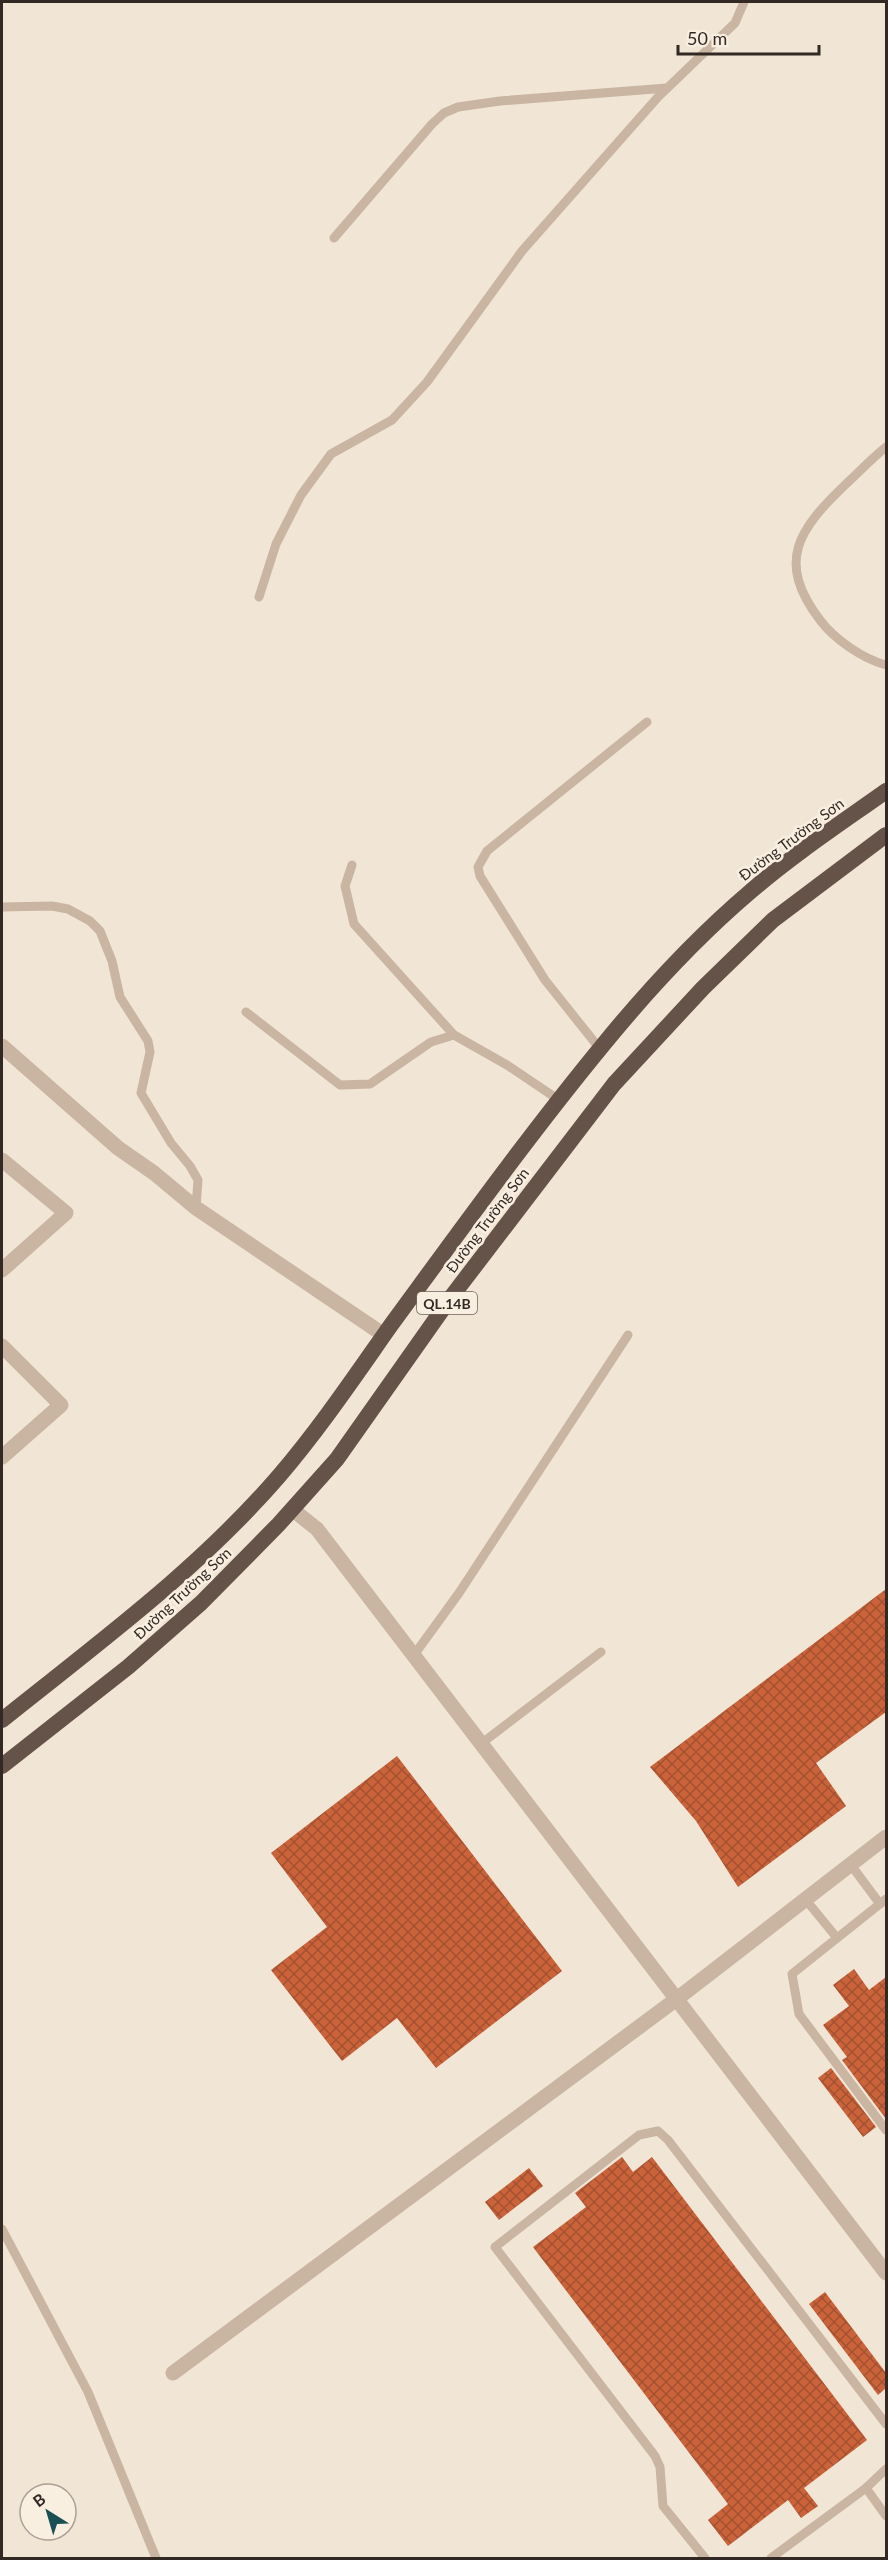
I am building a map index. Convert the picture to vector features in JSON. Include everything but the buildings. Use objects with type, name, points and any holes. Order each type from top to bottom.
[{"type":"highway","name":"Đường Trường Sơn","points":[[2,1720],[174,1582],[253,1505],[303,1447],[559,1100],[600,1049],[677,962],[749,892],[886,790]]},
{"type":"highway","name":"Đường Trường Sơn","points":[[2,1766],[128,1667],[193,1610],[292,1509],[337,1459],[452,1296],[614,1084],[703,988],[773,920],[886,835]]},
{"type":"street","points":[[2,1046],[118,1148],[154,1173],[196,1208],[384,1335]]},
{"type":"street","points":[[2,1160],[66,1214],[2,1270]]},
{"type":"street","points":[[2,1346],[61,1405],[2,1457]]},
{"type":"street","points":[[292,1509],[317,1530],[678,1998],[886,2273]]},
{"type":"street","points":[[173,2373],[678,1998],[886,1837]]},
{"type":"lane","points":[[259,597],[276,544],[301,495],[331,454],[392,420],[427,382],[522,251],[667,88],[735,23],[744,2]]},
{"type":"lane","points":[[334,238],[432,124],[448,111],[500,101],[667,88]]},
{"type":"lane","points":[[886,447],[822,507],[802,532],[795,564],[804,599],[826,628],[873,662],[886,665]]},
{"type":"lane","points":[[600,1049],[545,980],[480,876],[478,867],[487,851],[647,722]]},
{"type":"lane","points":[[352,865],[345,886],[354,924],[454,1035],[507,1065],[559,1100]]},
{"type":"lane","points":[[2,907],[52,906],[68,909],[90,921],[100,931],[109,952],[120,998],[148,1041],[150,1052],[141,1093],[171,1143],[198,1180],[196,1208]]},
{"type":"lane","points":[[246,1012],[340,1085],[370,1083],[431,1042],[454,1035]]},
{"type":"lane","points":[[414,1655],[459,1593],[628,1335]]},
{"type":"lane","points":[[482,1743],[601,1652]]},
{"type":"lane","points":[[851,1865],[883,1901],[792,1974],[799,2014],[886,2130]]},
{"type":"lane","points":[[806,1900],[837,1938]]},
{"type":"lane","points":[[705,2559],[663,2506],[660,2467],[655,2456],[495,2247],[639,2135],[658,2132],[668,2140],[886,2424]]},
{"type":"lane","points":[[2,2229],[88,2392],[156,2559]]},
{"type":"lane","points":[[771,2559],[866,2488],[886,2469]]},
{"type":"lane","points":[[866,2488],[886,2516]]}]
